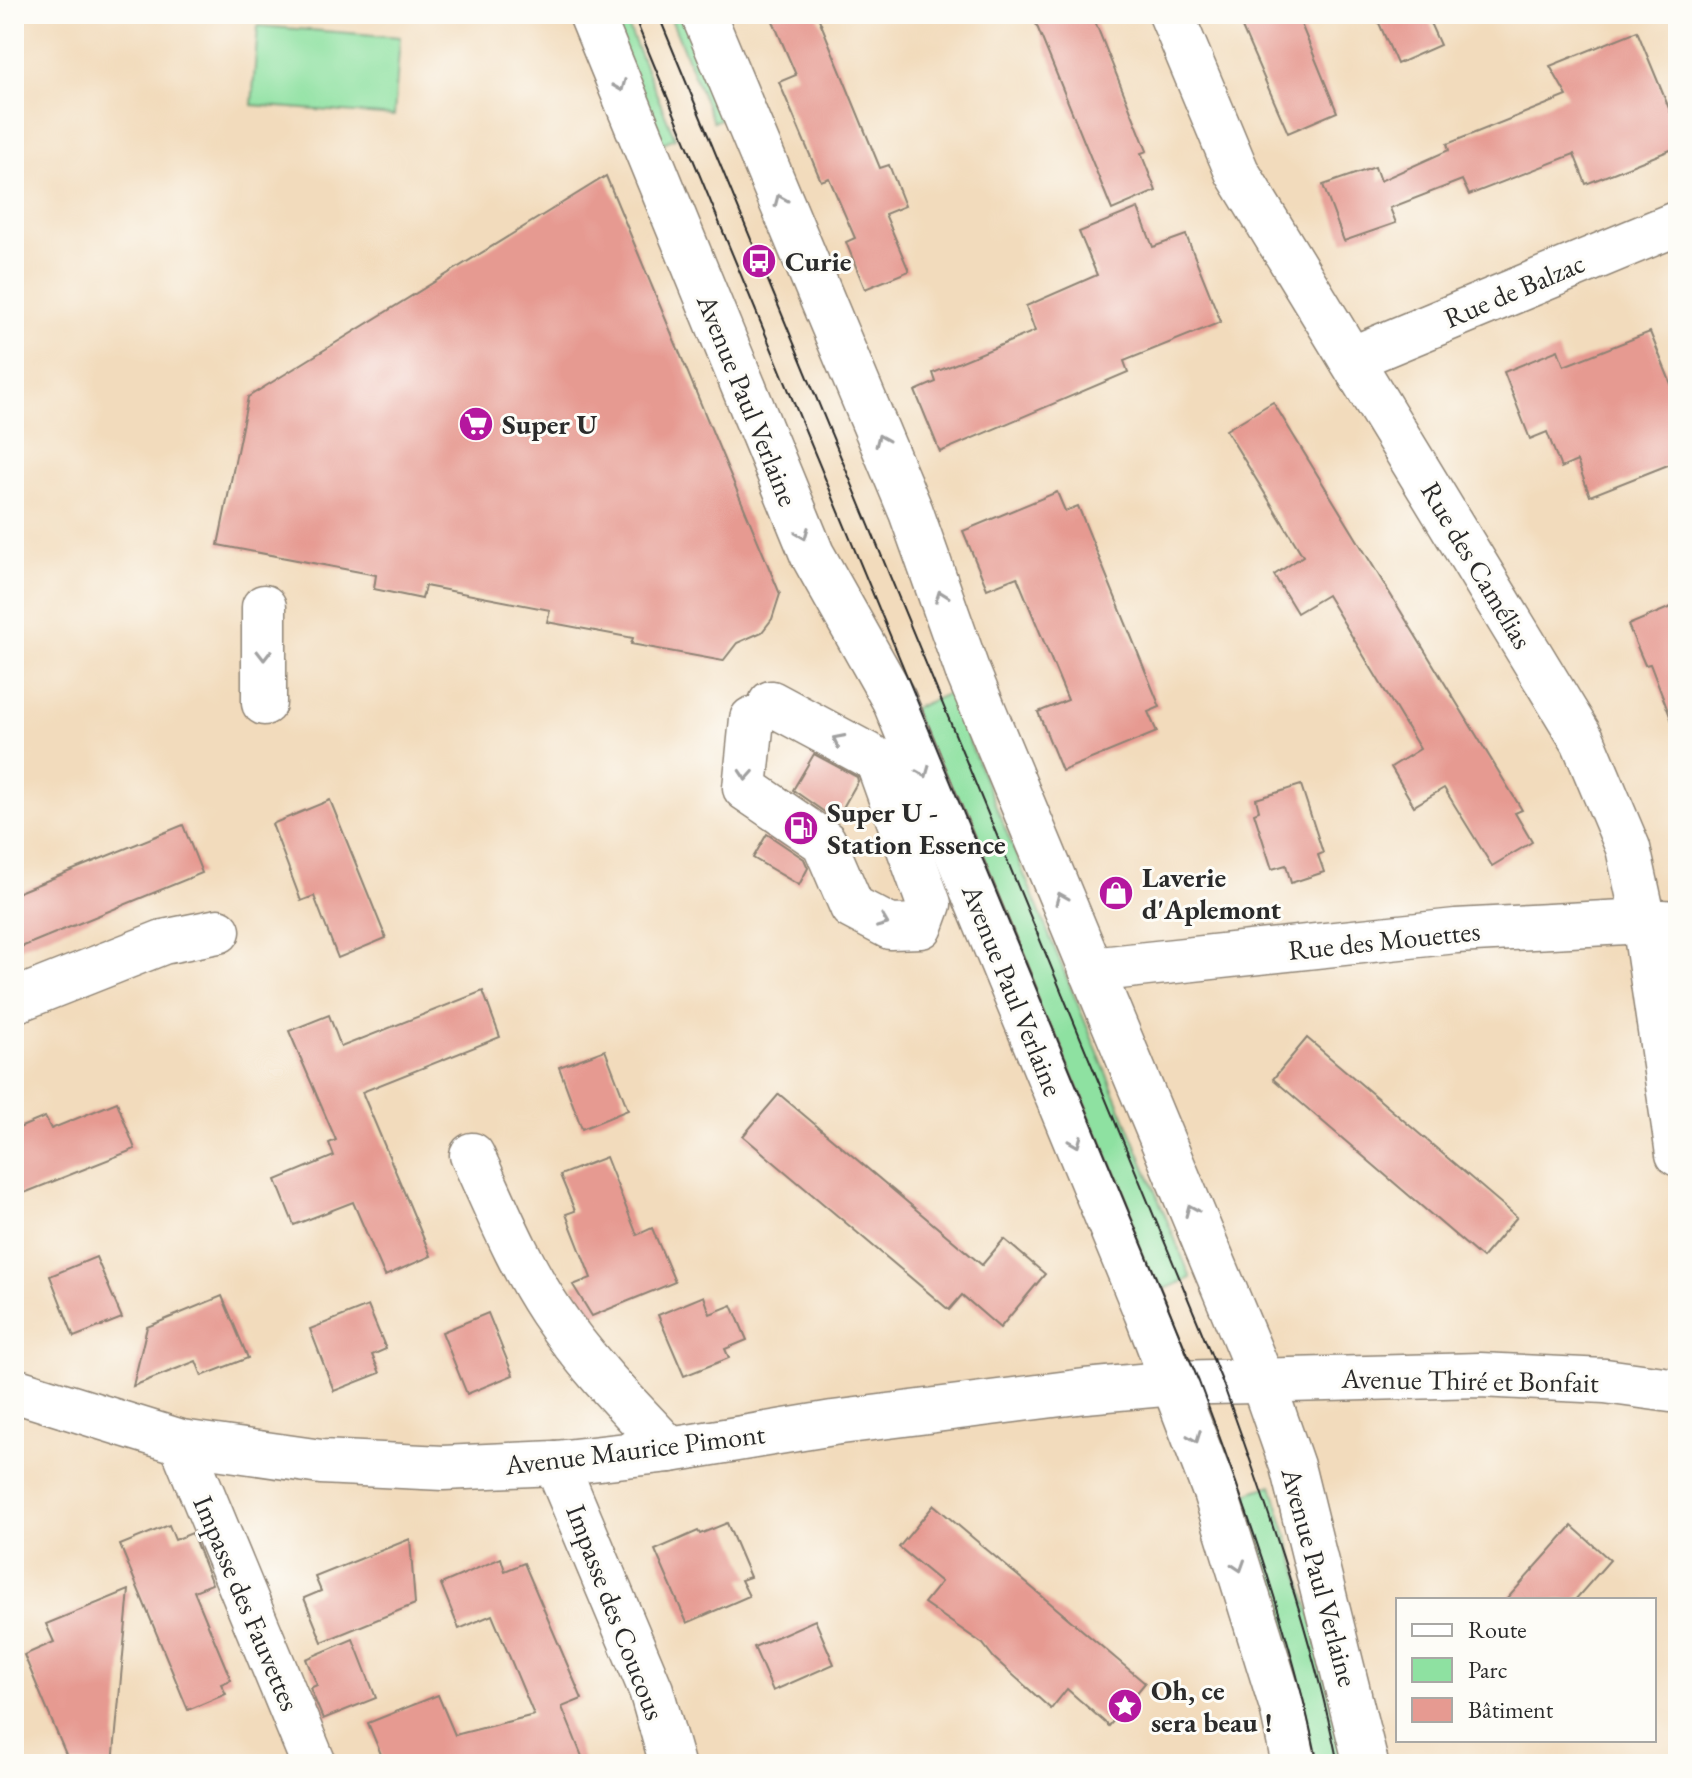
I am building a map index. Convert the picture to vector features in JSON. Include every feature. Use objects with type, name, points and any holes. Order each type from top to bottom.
[{"type":"street","name":"Avenue Paul Verlaine","points":[[591,14],[812,554],[894,700],[1174,1383],[1215,1492],[1250,1601],[1282,1707],[1294,1764]]},
{"type":"street","name":"Avenue Paul Verlaine","points":[[703,14],[911,512],[967,670],[1262,1380],[1292,1466],[1366,1764]]},
{"type":"street","name":"Rue des Camélias","points":[[1171,14],[1237,172],[1583,741],[1661,922],[1678,1154]]},
{"type":"street","name":"Rue de Balzac","points":[[1351,359],[1678,223]]},
{"type":"street","points":[[264,607],[264,703]]},
{"type":"street","points":[[762,711],[877,760],[929,904],[921,926],[890,927],[852,907],[824,842],[745,788],[762,711]]},
{"type":"street","name":"Rue des Mouettes","points":[[1091,970],[1456,931],[1661,922]]},
{"type":"street","points":[[14,1001],[163,942],[218,931]]},
{"type":"street","points":[[472,1155],[507,1231],[549,1309],[610,1387],[670,1450]]},
{"type":"street","name":"Avenue Thiré et Bonfait","points":[[1262,1380],[1480,1375],[1605,1381],[1678,1391]]},
{"type":"street","name":"Avenue Maurice Pimont","points":[[14,1390],[181,1442],[321,1462],[443,1468],[556,1463],[670,1450],[833,1423],[1085,1391],[1174,1383],[1262,1380]]},
{"type":"street","name":"Impasse des Fauvettes","points":[[181,1442],[314,1764]]},
{"type":"street","name":"Impasse des Coucous","points":[[556,1463],[651,1690],[672,1764]]},
{"type":"green space","points":[[602,14],[623,14],[675,138],[656,146]]},
{"type":"green space","points":[[669,14],[691,14],[732,114],[713,122]]},
{"type":"green space","points":[[258,26],[400,37],[394,116],[252,105]]},
{"type":"green space","points":[[949,693],[1191,1278],[1153,1294],[912,709]]},
{"type":"green space","points":[[1272,1485],[1313,1622],[1348,1764],[1306,1764],[1232,1499]]},
{"type":"building","points":[[770,14],[817,14],[880,168],[889,165],[905,206],[885,214],[909,271],[865,289],[846,242],[855,238],[829,178],[821,181],[779,82],[796,75]]},
{"type":"building","points":[[1032,14],[1092,14],[1147,151],[1141,153],[1156,191],[1112,210]]},
{"type":"building","points":[[1236,14],[1297,14],[1337,112],[1288,133]]},
{"type":"building","points":[[1375,14],[1426,14],[1440,45],[1397,64]]},
{"type":"building","points":[[1637,31],[1678,130],[1678,147],[1586,184],[1574,154],[1469,195],[1462,180],[1390,208],[1396,223],[1344,241],[1323,185],[1375,167],[1380,181],[1449,150],[1447,144],[1567,96],[1550,66]]},
{"type":"building","name":"Super U","points":[[606,176],[780,594],[772,619],[762,632],[737,643],[723,661],[631,644],[633,638],[547,622],[550,610],[425,586],[422,599],[374,589],[376,575],[218,545],[248,397]]},
{"type":"building","points":[[1138,208],[1153,247],[1186,235],[1221,322],[1124,361],[1128,372],[940,452],[915,391],[936,382],[933,373],[1035,331],[1026,306],[1097,275],[1079,232]]},
{"type":"building","points":[[1650,332],[1678,401],[1678,461],[1590,496],[1577,461],[1561,468],[1547,432],[1530,439],[1504,372],[1558,350],[1564,366]]},
{"type":"building","points":[[1273,402],[1522,810],[1515,813],[1532,842],[1492,866],[1444,788],[1414,806],[1391,767],[1420,749],[1327,595],[1297,613],[1274,575],[1303,556],[1226,430]]},
{"type":"building","points":[[1057,492],[1065,511],[1078,506],[1160,707],[1148,712],[1157,732],[1062,771],[1038,712],[1068,700],[1017,577],[987,589],[963,531]]},
{"type":"building","points":[[1678,604],[1678,728],[1675,729],[1650,664],[1645,665],[1628,625]]},
{"type":"building","points":[[814,754],[857,777],[858,781],[836,820],[793,790]]},
{"type":"building","points":[[1301,785],[1323,853],[1318,855],[1324,872],[1291,883],[1286,865],[1272,869],[1254,813],[1259,811],[1256,799]]},
{"type":"building","points":[[330,800],[386,938],[338,958],[314,896],[301,901],[272,824]]},
{"type":"building","points":[[183,825],[202,873],[14,950],[14,894]]},
{"type":"building","points":[[767,834],[804,859],[808,868],[799,885],[753,858]]},
{"type":"building","points":[[483,991],[500,1037],[362,1092],[431,1256],[385,1276],[353,1202],[294,1225],[276,1180],[334,1156],[329,1143],[336,1140],[289,1031],[329,1015],[341,1047]]},
{"type":"building","points":[[1307,1038],[1517,1217],[1482,1258],[1273,1079]]},
{"type":"building","points":[[605,1050],[628,1110],[582,1129],[559,1067]]},
{"type":"building","points":[[779,1094],[982,1265],[1004,1239],[1045,1274],[1000,1328],[962,1295],[949,1310],[743,1136]]},
{"type":"building","points":[[117,1102],[135,1149],[14,1197],[14,1130],[45,1117],[51,1129]]},
{"type":"building","points":[[606,1157],[637,1235],[652,1228],[675,1282],[592,1316],[573,1285],[591,1278],[566,1214],[575,1211],[560,1175]]},
{"type":"building","points":[[96,1257],[122,1318],[74,1337],[50,1276]]},
{"type":"building","points":[[222,1296],[248,1358],[202,1376],[196,1361],[133,1386],[147,1327]]},
{"type":"building","points":[[704,1296],[710,1314],[732,1305],[747,1340],[725,1349],[729,1358],[684,1376],[658,1315]]},
{"type":"building","points":[[368,1306],[386,1349],[372,1355],[380,1373],[334,1391],[310,1329]]},
{"type":"building","points":[[488,1313],[513,1375],[467,1394],[442,1332]]},
{"type":"building","points":[[934,1505],[1145,1683],[1109,1726],[1067,1689],[1051,1709],[994,1658],[983,1644],[924,1603],[941,1582],[899,1547]]},
{"type":"building","points":[[727,1523],[750,1577],[741,1580],[749,1596],[687,1623],[655,1550],[698,1531],[700,1534]]},
{"type":"building","points":[[169,1525],[175,1540],[192,1533],[212,1584],[194,1591],[231,1680],[221,1684],[226,1694],[188,1710],[120,1545]]},
{"type":"building","points":[[1572,1526],[1610,1560],[1577,1598],[1508,1598]]},
{"type":"building","points":[[410,1539],[415,1604],[322,1642],[304,1598],[321,1591],[315,1577]]},
{"type":"building","points":[[501,1558],[505,1571],[524,1563],[582,1699],[562,1707],[585,1764],[385,1764],[368,1723],[438,1695],[455,1735],[534,1715],[492,1615],[459,1629],[441,1584]]},
{"type":"building","points":[[129,1590],[113,1764],[70,1764],[24,1655],[54,1642],[46,1624]]},
{"type":"building","points":[[815,1620],[834,1664],[773,1691],[754,1647]]},
{"type":"building","points":[[353,1639],[376,1698],[323,1719],[310,1688],[317,1685],[306,1659]]},
{"type":"tram line","points":[[633,14],[1199,1382],[1266,1571],[1295,1667],[1318,1764]]},
{"type":"tram line","points":[[658,14],[1222,1381],[1302,1619],[1338,1764]]},
{"type":"place","name":"Curie","points":[[759,261]]},
{"type":"place","name":"Super U","points":[[476,424]]},
{"type":"place","name":"Super U - Station Essence","points":[[801,828]]},
{"type":"place","name":"Laverie d'Aplemont","points":[[1116,893]]},
{"type":"place","name":"Oh, ce sera beau !","points":[[1125,1706]]}]
